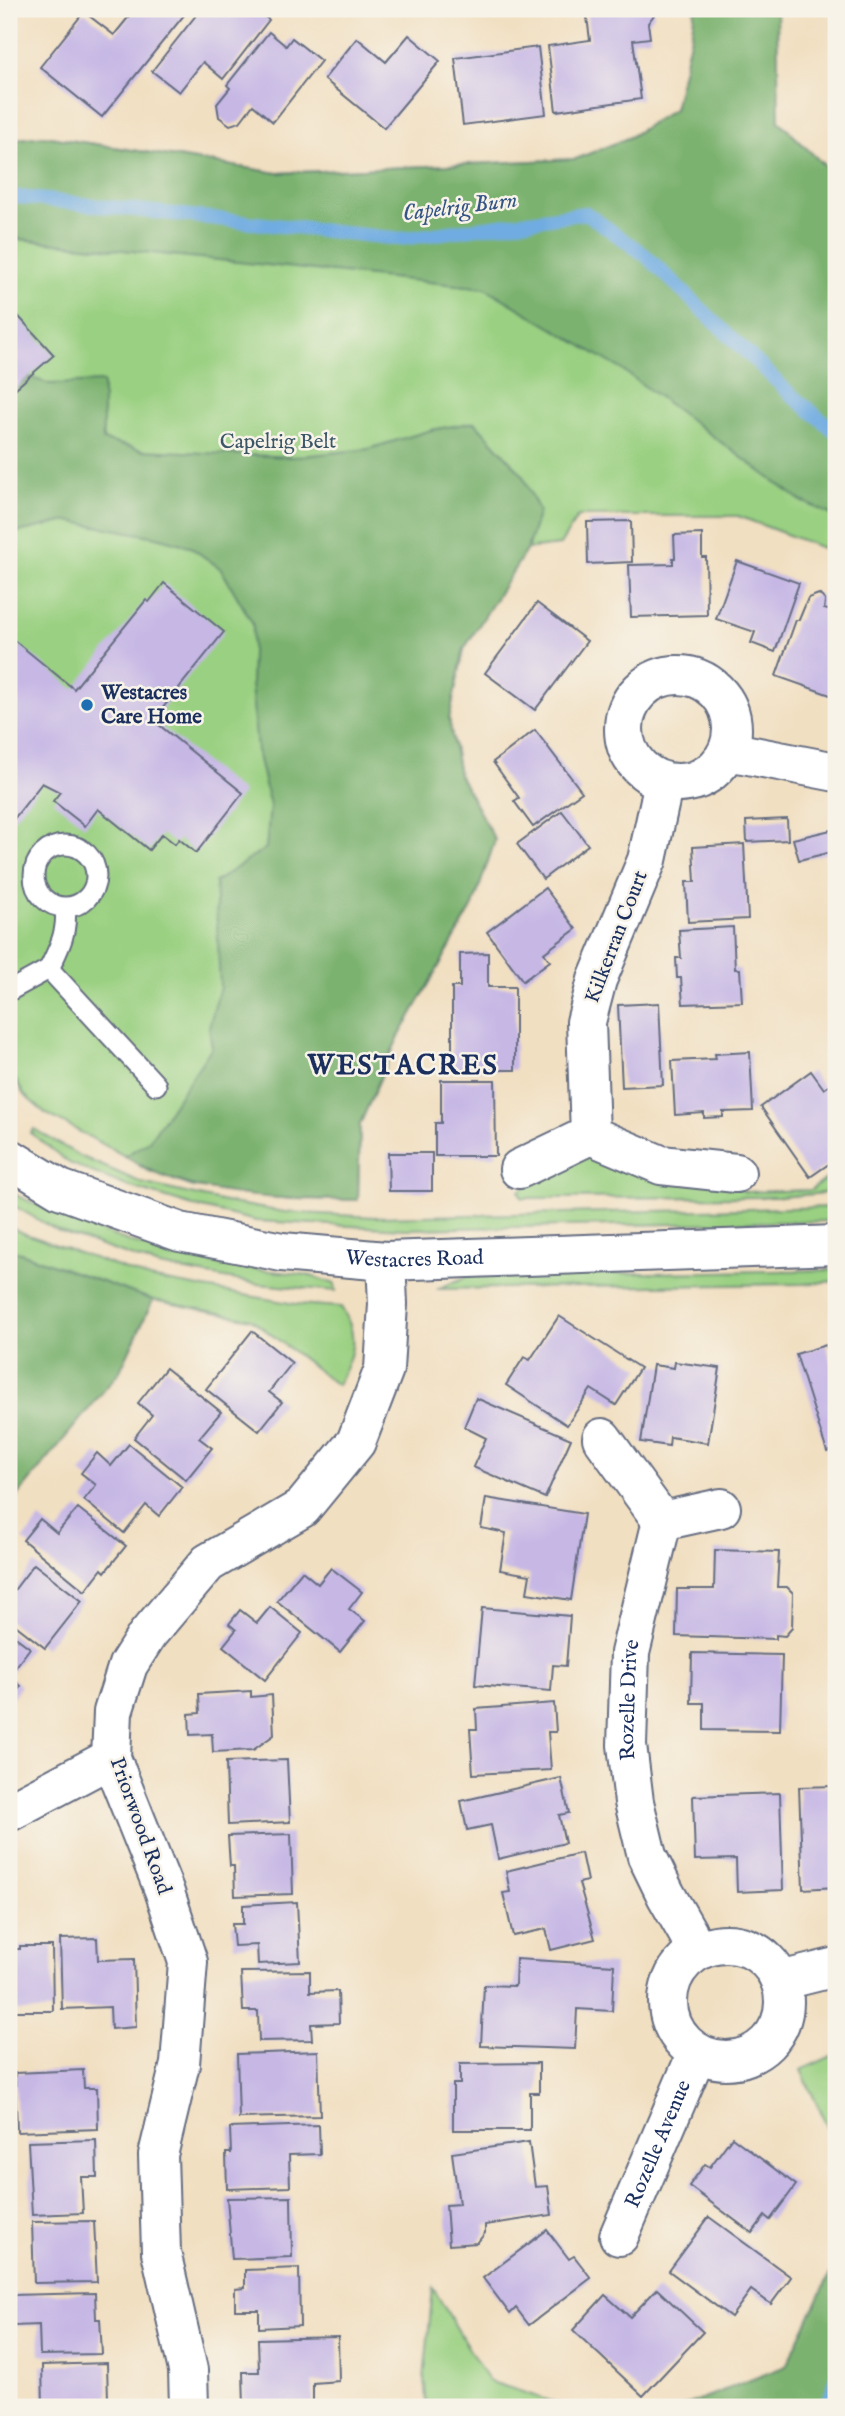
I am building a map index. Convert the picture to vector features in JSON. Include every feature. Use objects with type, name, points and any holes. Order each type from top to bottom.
[{"type":"street","points":[[673,675],[692,676],[709,684],[723,697],[733,732],[728,751],[714,769],[695,781],[664,782],[649,775],[636,764],[628,751],[624,718],[630,703],[640,690],[655,679],[673,675]]},
{"type":"street","points":[[728,751],[836,772]]},
{"type":"street","name":"Kilkerran Court","points":[[590,1135],[586,1022],[597,980],[647,860],[664,782]]},
{"type":"street","points":[[519,1169],[590,1135],[661,1165],[736,1173]]},
{"type":"street","name":"Westacres Road","points":[[9,1158],[60,1189],[180,1232],[282,1252],[386,1261],[836,1244]]},
{"type":"street","name":"Priorwood Road","points":[[188,2407],[188,2370],[161,2252],[158,2155],[180,2064],[188,1962],[164,1890],[111,1758],[113,1712],[128,1665],[147,1635],[208,1563],[302,1508],[356,1442],[384,1369],[388,1304],[386,1261]]},
{"type":"street","points":[[602,1438],[662,1521],[721,1508]]},
{"type":"street","name":"Rozelle Drive","points":[[662,1521],[630,1653],[627,1745],[634,1802],[647,1856],[698,1951]]},
{"type":"street","points":[[9,1812],[111,1758]]},
{"type":"street","points":[[717,1945],[740,1945],[759,1954],[773,1968],[780,1981],[785,2000],[781,2022],[771,2039],[747,2057],[727,2061],[697,2053],[682,2040],[671,2023],[668,1993],[675,1973],[698,1951],[717,1945]]},
{"type":"street","points":[[780,1981],[836,1967]]},
{"type":"street","name":"Rozelle Avenue","points":[[619,2235],[697,2053]]},
{"type":"lane","points":[[9,991],[49,970],[62,943],[67,924],[65,908]]},
{"type":"lane","points":[[49,970],[156,1085]]},
{"type":"green space","points":[[695,9],[777,9],[779,121],[836,177],[836,517],[801,501],[621,369],[485,288],[9,238],[9,140],[44,136],[278,173],[576,159],[628,138],[674,109]]},
{"type":"green space","name":"Capelrig Belt","points":[[674,109],[836,177],[836,553],[738,516],[578,516],[560,545],[526,549],[464,649],[449,719],[459,775],[495,840],[473,906],[397,1040],[360,1124],[358,1200],[291,1199],[193,1187],[146,1170],[45,1113],[24,1095],[9,1068],[9,140],[44,136],[278,173],[576,159],[628,138]]},
{"type":"green space","points":[[29,377],[50,384],[103,382],[103,440],[142,450],[292,457],[368,449],[431,430],[475,422],[522,474],[539,511],[527,549],[464,649],[449,719],[459,775],[495,840],[473,906],[397,1040],[360,1124],[358,1200],[268,1197],[207,1189],[178,1181],[125,1156],[149,1141],[212,1047],[209,1027],[220,987],[215,882],[266,848],[270,806],[257,751],[251,683],[253,624],[221,569],[189,546],[157,537],[68,521],[9,534],[9,394]]},
{"type":"green space","points":[[34,1129],[80,1156],[142,1183],[225,1202],[285,1212],[375,1217],[836,1207],[836,1221],[405,1229],[256,1221],[193,1206],[124,1185],[69,1163],[31,1133]]},
{"type":"green space","points":[[584,1152],[717,1178],[746,1192],[811,1190],[836,1172],[836,1192],[780,1197],[522,1198],[519,1191]]},
{"type":"green space","points":[[9,1192],[71,1220],[133,1243],[226,1266],[308,1275],[335,1284],[336,1291],[257,1284],[159,1266],[58,1231],[9,1203]]},
{"type":"green space","points":[[9,1226],[149,1278],[295,1304],[341,1307],[351,1328],[352,1337],[347,1365],[337,1385],[251,1319],[153,1300],[9,1249]]},
{"type":"green space","points":[[9,1249],[153,1300],[120,1371],[9,1506]]},
{"type":"green space","points":[[836,1270],[836,1281],[802,1284],[437,1289],[468,1276]]},
{"type":"green space","points":[[836,2054],[836,2145],[801,2070]]},
{"type":"green space","points":[[836,2262],[836,2407],[681,2407],[786,2366]]},
{"type":"green space","points":[[433,2288],[488,2381],[569,2407],[427,2407],[424,2379]]},
{"type":"building","points":[[135,9],[189,9],[102,117],[40,67],[84,12],[114,35]]},
{"type":"building","points":[[201,9],[255,9],[269,20],[223,79],[203,62],[179,92],[152,71]]},
{"type":"building","points":[[586,9],[653,9],[654,15],[648,23],[650,38],[633,40],[641,99],[556,111],[548,46],[590,40]]},
{"type":"building","points":[[269,32],[286,46],[292,38],[321,61],[273,122],[253,105],[240,122],[230,125],[219,117],[217,104],[230,88],[227,85]]},
{"type":"building","points":[[409,35],[440,61],[384,128],[324,79],[357,38],[386,62]]},
{"type":"building","points":[[538,47],[546,114],[463,125],[455,58]]},
{"type":"building","points":[[9,306],[54,355],[9,394]]},
{"type":"building","points":[[631,521],[632,562],[588,564],[587,522]]},
{"type":"building","points":[[702,534],[702,557],[706,557],[707,615],[631,617],[629,565],[673,564],[674,535]]},
{"type":"building","points":[[737,561],[799,583],[775,652],[751,643],[755,632],[716,619]]},
{"type":"building","name":"Westacres Care Home","points":[[164,583],[224,632],[153,720],[243,793],[196,853],[179,839],[175,844],[162,834],[149,850],[98,809],[85,826],[53,801],[60,792],[42,783],[9,825],[9,636],[74,689],[146,600],[149,602]]},
{"type":"building","points":[[819,594],[825,600],[824,609],[836,612],[836,697],[776,676],[796,620],[799,620],[808,598]]},
{"type":"building","points":[[537,603],[587,641],[535,710],[485,673]]},
{"type":"building","points":[[535,730],[582,792],[533,827],[514,801],[519,798],[493,762]]},
{"type":"building","points":[[562,811],[588,845],[543,879],[517,844]]},
{"type":"building","points":[[787,819],[788,840],[747,842],[746,821]]},
{"type":"building","points":[[835,829],[836,851],[799,860],[793,839]]},
{"type":"building","points":[[744,844],[748,919],[688,922],[686,882],[695,882],[693,847]]},
{"type":"building","points":[[545,888],[576,929],[544,953],[550,961],[523,981],[487,932]]},
{"type":"building","points":[[733,927],[735,969],[740,969],[742,1002],[683,1004],[681,978],[677,978],[676,958],[681,958],[679,930]]},
{"type":"building","points":[[488,953],[488,987],[515,987],[515,1070],[452,1070],[452,987],[460,987],[460,954]]},
{"type":"building","points":[[659,1003],[663,1085],[622,1087],[618,1005]]},
{"type":"building","points":[[750,1052],[753,1111],[723,1112],[723,1117],[704,1118],[704,1113],[675,1115],[672,1061],[716,1059],[715,1054]]},
{"type":"building","points":[[811,1071],[824,1089],[836,1081],[836,1159],[810,1177],[761,1107]]},
{"type":"building","points":[[441,1080],[495,1080],[496,1156],[435,1156],[435,1123],[441,1123]]},
{"type":"building","points":[[388,1153],[432,1153],[432,1191],[389,1191]]},
{"type":"building","points":[[559,1316],[640,1368],[616,1405],[591,1389],[567,1425],[506,1385],[524,1357],[530,1360]]},
{"type":"building","points":[[252,1331],[292,1363],[269,1392],[282,1402],[259,1431],[206,1389]]},
{"type":"building","points":[[826,1345],[834,1368],[836,1367],[836,1449],[827,1452],[796,1354]]},
{"type":"building","points":[[675,1362],[720,1368],[708,1443],[670,1437],[669,1446],[641,1442],[653,1365],[674,1368]]},
{"type":"building","points":[[166,1368],[221,1412],[199,1438],[212,1448],[186,1480],[134,1438],[152,1415],[138,1403]]},
{"type":"building","points":[[476,1398],[571,1439],[545,1498],[473,1467],[486,1438],[464,1427]]},
{"type":"building","points":[[129,1444],[182,1487],[159,1516],[146,1505],[124,1533],[84,1500],[96,1485],[81,1473],[97,1453],[111,1466]]},
{"type":"building","points":[[486,1498],[584,1514],[571,1600],[527,1593],[530,1575],[500,1570],[506,1533],[481,1528]]},
{"type":"building","points":[[78,1508],[126,1546],[105,1572],[102,1569],[85,1591],[23,1540],[40,1519],[57,1533]]},
{"type":"building","points":[[715,1550],[779,1552],[777,1587],[787,1587],[793,1593],[792,1628],[785,1636],[776,1635],[776,1639],[676,1636],[677,1589],[714,1589]]},
{"type":"building","points":[[34,1564],[82,1601],[45,1648],[9,1620],[9,1597]]},
{"type":"building","points":[[331,1568],[362,1592],[349,1609],[365,1621],[340,1652],[277,1601],[302,1571],[318,1584]]},
{"type":"building","points":[[270,1607],[302,1633],[265,1680],[223,1646],[236,1630],[229,1624],[240,1610],[257,1623]]},
{"type":"building","points":[[482,1608],[570,1616],[566,1666],[553,1665],[551,1691],[475,1685]]},
{"type":"building","points":[[9,1632],[30,1648],[9,1676]]},
{"type":"building","points":[[692,1653],[782,1655],[780,1731],[704,1730],[704,1703],[691,1703]]},
{"type":"building","points":[[9,1676],[21,1686],[9,1702]]},
{"type":"building","points":[[251,1691],[251,1697],[272,1695],[274,1735],[253,1750],[213,1752],[212,1734],[190,1735],[189,1714],[200,1713],[199,1694]]},
{"type":"building","points":[[554,1703],[556,1732],[548,1732],[551,1770],[473,1774],[470,1729],[477,1729],[476,1709]]},
{"type":"building","points":[[287,1760],[290,1822],[228,1825],[226,1762]]},
{"type":"building","points":[[561,1778],[569,1813],[559,1815],[565,1843],[498,1859],[491,1825],[467,1830],[461,1801]]},
{"type":"building","points":[[836,1786],[836,1887],[803,1889],[799,1787]]},
{"type":"building","points":[[780,1793],[783,1890],[737,1892],[736,1859],[695,1860],[693,1796]]},
{"type":"building","points":[[291,1834],[293,1894],[235,1896],[234,1866],[230,1866],[228,1836]]},
{"type":"building","points":[[581,1853],[587,1881],[579,1883],[595,1939],[551,1950],[546,1929],[513,1936],[503,1893],[510,1892],[506,1871]]},
{"type":"building","points":[[297,1902],[300,1962],[258,1964],[257,1945],[234,1946],[232,1924],[243,1924],[243,1905]]},
{"type":"building","points":[[97,1938],[98,1960],[134,1959],[136,2027],[111,2029],[110,2007],[62,2009],[60,1939]]},
{"type":"building","points":[[20,1946],[52,1946],[53,2011],[9,2011],[9,1949],[20,1949]]},
{"type":"building","points":[[516,1959],[614,1965],[612,2011],[577,2009],[575,2049],[481,2046],[484,1985],[515,1986]]},
{"type":"building","points":[[310,1971],[310,1992],[338,1991],[339,2023],[311,2024],[312,2040],[259,2041],[258,2011],[243,2011],[241,1972]]},
{"type":"building","points":[[318,2051],[320,2116],[239,2118],[237,2054]]},
{"type":"building","points":[[539,2063],[539,2093],[530,2093],[530,2130],[453,2130],[453,2084],[460,2084],[460,2064]]},
{"type":"building","points":[[83,2070],[84,2088],[97,2088],[98,2129],[17,2132],[15,2073]]},
{"type":"building","points":[[319,2125],[320,2154],[289,2155],[290,2187],[227,2189],[226,2153],[231,2153],[230,2128]]},
{"type":"building","points":[[732,2137],[796,2185],[770,2220],[765,2216],[752,2233],[689,2186],[705,2164],[710,2167]]},
{"type":"building","points":[[96,2140],[97,2177],[81,2177],[83,2213],[32,2215],[28,2142]]},
{"type":"building","points":[[529,2142],[535,2187],[548,2186],[552,2215],[485,2225],[485,2233],[477,2243],[449,2245],[446,2205],[459,2204],[452,2153]]},
{"type":"building","points":[[291,2197],[292,2257],[232,2259],[227,2198]]},
{"type":"building","points":[[709,2217],[791,2277],[771,2304],[751,2290],[731,2317],[669,2271]]},
{"type":"building","points":[[94,2221],[97,2282],[34,2283],[32,2222]]},
{"type":"building","points":[[547,2230],[569,2259],[574,2256],[591,2278],[529,2325],[516,2308],[510,2314],[483,2278]]},
{"type":"building","points":[[299,2268],[300,2326],[259,2328],[259,2310],[235,2310],[235,2289],[245,2288],[245,2270]]},
{"type":"building","points":[[657,2289],[703,2332],[643,2396],[573,2330],[605,2295],[630,2317]]},
{"type":"building","points":[[95,2293],[102,2354],[40,2355],[39,2325],[12,2326],[11,2295]]},
{"type":"building","points":[[338,2337],[339,2381],[313,2383],[313,2407],[244,2407],[243,2372],[259,2372],[258,2339]]},
{"type":"building","points":[[107,2363],[108,2400],[95,2401],[95,2407],[43,2407],[42,2365]]},
{"type":"waterway","name":"Capelrig Burn","points":[[9,196],[400,239],[586,213],[645,255],[789,393],[836,432]]},
{"type":"waterway","points":[[827,2407],[836,2380]]},
{"type":"place","name":"Westacres Care Home","points":[[87,705]]},
{"type":"district","name":"WESTACRES","points":[[403,1066]]}]
